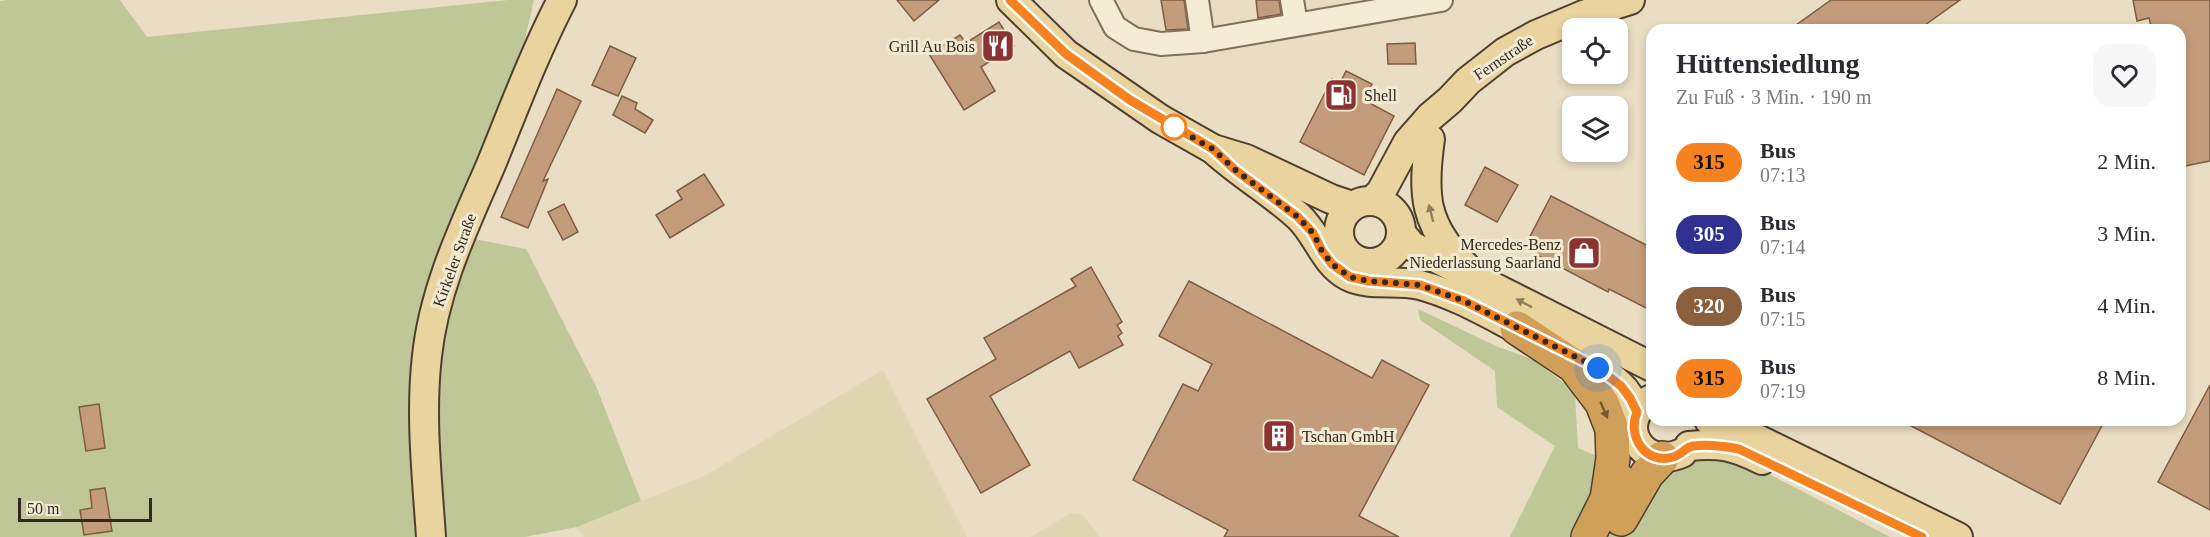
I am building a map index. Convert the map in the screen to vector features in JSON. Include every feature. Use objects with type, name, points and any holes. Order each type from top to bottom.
[{"type":"highway","points":[[1517,328],[1574,366],[1602,403],[1612,429],[1613,459],[1607,499]]},
{"type":"highway","points":[[1588,537],[1607,499],[1624,476],[1633,453],[1641,415]]},
{"type":"highway","points":[[1613,537],[1647,474],[1682,442]]},
{"type":"main road","name":"Kirkeler Straße","points":[[431,537],[425,402],[427,355],[436,310],[445,277],[467,221],[546,32],[562,0]]},
{"type":"main road","points":[[1011,0],[1066,54],[1130,100],[1213,149],[1234,169],[1298,217],[1313,233],[1332,264],[1350,277],[1369,281],[1420,285],[1464,301]]},
{"type":"main road","name":"Fernstraße","points":[[1354,211],[1381,192],[1408,142],[1430,117],[1468,81],[1505,52],[1525,40],[1586,14],[1630,0]]},
{"type":"main road","name":"Fernstraße","points":[[1398,225],[1400,202],[1450,100]]},
{"type":"main road","points":[[1430,139],[1425,170],[1431,218],[1440,239],[1464,265],[1494,287]]},
{"type":"main road","points":[[1213,149],[1246,159],[1354,211]]},
{"type":"main road","points":[[1234,169],[1323,214],[1354,211],[1382,203],[1412,246],[1646,364]]},
{"type":"main road","points":[[1354,211],[1339,236],[1341,245],[1354,258],[1363,262],[1382,260],[1395,263],[1418,273],[1464,301],[1598,368],[1621,386],[1641,415],[1644,451],[1652,456],[1682,442],[1739,449],[1922,537]]},
{"type":"main road","points":[[1382,260],[1395,249],[1398,225]]},
{"type":"main road","points":[[1554,319],[1617,357],[1646,380]]},
{"type":"main road","points":[[1731,426],[1958,537]]},
{"type":"main road","points":[[1752,426],[1821,469]]},
{"type":"street","points":[[1101,0],[1103,8],[1115,27],[1134,39],[1161,44],[1203,40],[1296,24],[1388,4],[1441,0]]},
{"type":"street","points":[[1197,0],[1203,40]]},
{"type":"street","points":[[1293,0],[1296,24]]},
{"type":"shaded area","points":[[883,370],[967,537],[584,537],[577,527],[706,475]]},
{"type":"shaded area","points":[[1071,513],[1082,514],[1100,537],[1031,537]]},
{"type":"green space","points":[[120,0],[147,37],[508,0],[534,0],[522,52],[445,234],[426,286],[419,316],[409,376],[415,537],[0,537],[0,1]]},
{"type":"green space","points":[[474,239],[526,249],[596,386],[641,501],[577,527],[525,537],[442,537],[437,420],[443,332],[451,295]]},
{"type":"green space","points":[[1418,309],[1496,346],[1534,360],[1568,386],[1575,396],[1578,448],[1650,479],[1709,452],[1742,460],[1890,537],[1510,537],[1555,446],[1497,407],[1495,371],[1420,320]]},
{"type":"building","points":[[897,0],[939,0],[914,21]]},
{"type":"building","points":[[1161,0],[1184,0],[1188,29],[1166,30]]},
{"type":"building","points":[[1256,0],[1279,0],[1281,14],[1258,18]]},
{"type":"building","points":[[1831,0],[1960,0],[1926,24],[1797,24]]},
{"type":"building","points":[[2133,0],[2210,0],[2210,161],[2186,166],[2186,24],[2150,24],[2149,18],[2137,21]]},
{"type":"building","points":[[999,22],[1014,46],[981,67],[995,91],[964,110],[929,54],[960,35],[966,43]]},
{"type":"building","points":[[1415,43],[1416,64],[1388,64],[1387,44]]},
{"type":"building","points":[[610,46],[636,58],[618,96],[592,85]]},
{"type":"building","points":[[1346,71],[1372,84],[1364,100],[1394,116],[1364,175],[1300,142],[1332,79],[1340,83]]},
{"type":"building","points":[[557,89],[581,101],[543,181],[548,179],[528,228],[501,217]]},
{"type":"building","points":[[622,96],[637,103],[635,109],[653,120],[645,133],[613,115]]},
{"type":"building","points":[[1485,167],[1518,185],[1497,222],[1465,205]]},
{"type":"building","points":[[704,174],[724,205],[670,238],[656,215],[682,199],[677,191]]},
{"type":"building","name":"Mercedes-Benz Niederlassung Saarland","points":[[1551,196],[1646,245],[1646,308],[1609,289],[1608,292],[1524,248]]},
{"type":"building","points":[[564,204],[578,232],[563,240],[548,212]]},
{"type":"building","points":[[1091,267],[1122,322],[1117,325],[1122,333],[1118,336],[1123,345],[1079,368],[1070,351],[990,396],[1030,465],[981,493],[927,399],[996,359],[984,338],[1076,286],[1071,279]]},
{"type":"building","name":"Tschan GmbH","points":[[1189,281],[1372,378],[1382,360],[1429,385],[1359,516],[1399,537],[1224,537],[1228,530],[1133,480],[1183,384],[1198,391],[1212,364],[1159,336]]},
{"type":"building","points":[[2210,385],[2210,510],[2158,482]]},
{"type":"building","points":[[99,404],[105,448],[86,451],[79,407]]},
{"type":"building","points":[[1911,426],[2102,426],[2060,504]]},
{"type":"building","points":[[105,488],[112,531],[84,535],[80,510],[92,508],[90,490]]},
{"type":"bus line","name":"315","points":[[1010,0],[1066,54],[1130,100],[1213,149],[1234,169],[1298,217],[1313,233],[1332,264],[1350,277],[1369,281],[1393,281],[1420,285],[1464,301],[1598,368],[1621,386],[1630,398],[1637,412],[1633,426],[1637,443],[1652,456],[1672,458],[1689,447],[1712,444],[1739,449],[1922,537]]},
{"type":"place","name":"Grill Au Bois","points":[[998,46]]},
{"type":"place","name":"Shell","points":[[1341,95]]},
{"type":"place","name":"Mercedes-Benz Niederlassung Saarland","points":[[1584,253]]},
{"type":"place","name":"Tschan GmbH","points":[[1279,436]]},
{"type":"route","points":[[1174,127],[1213,149],[1234,169],[1298,217],[1313,233],[1332,264],[1350,277],[1369,281],[1393,281],[1420,285],[1464,301],[1598,368]]}]
